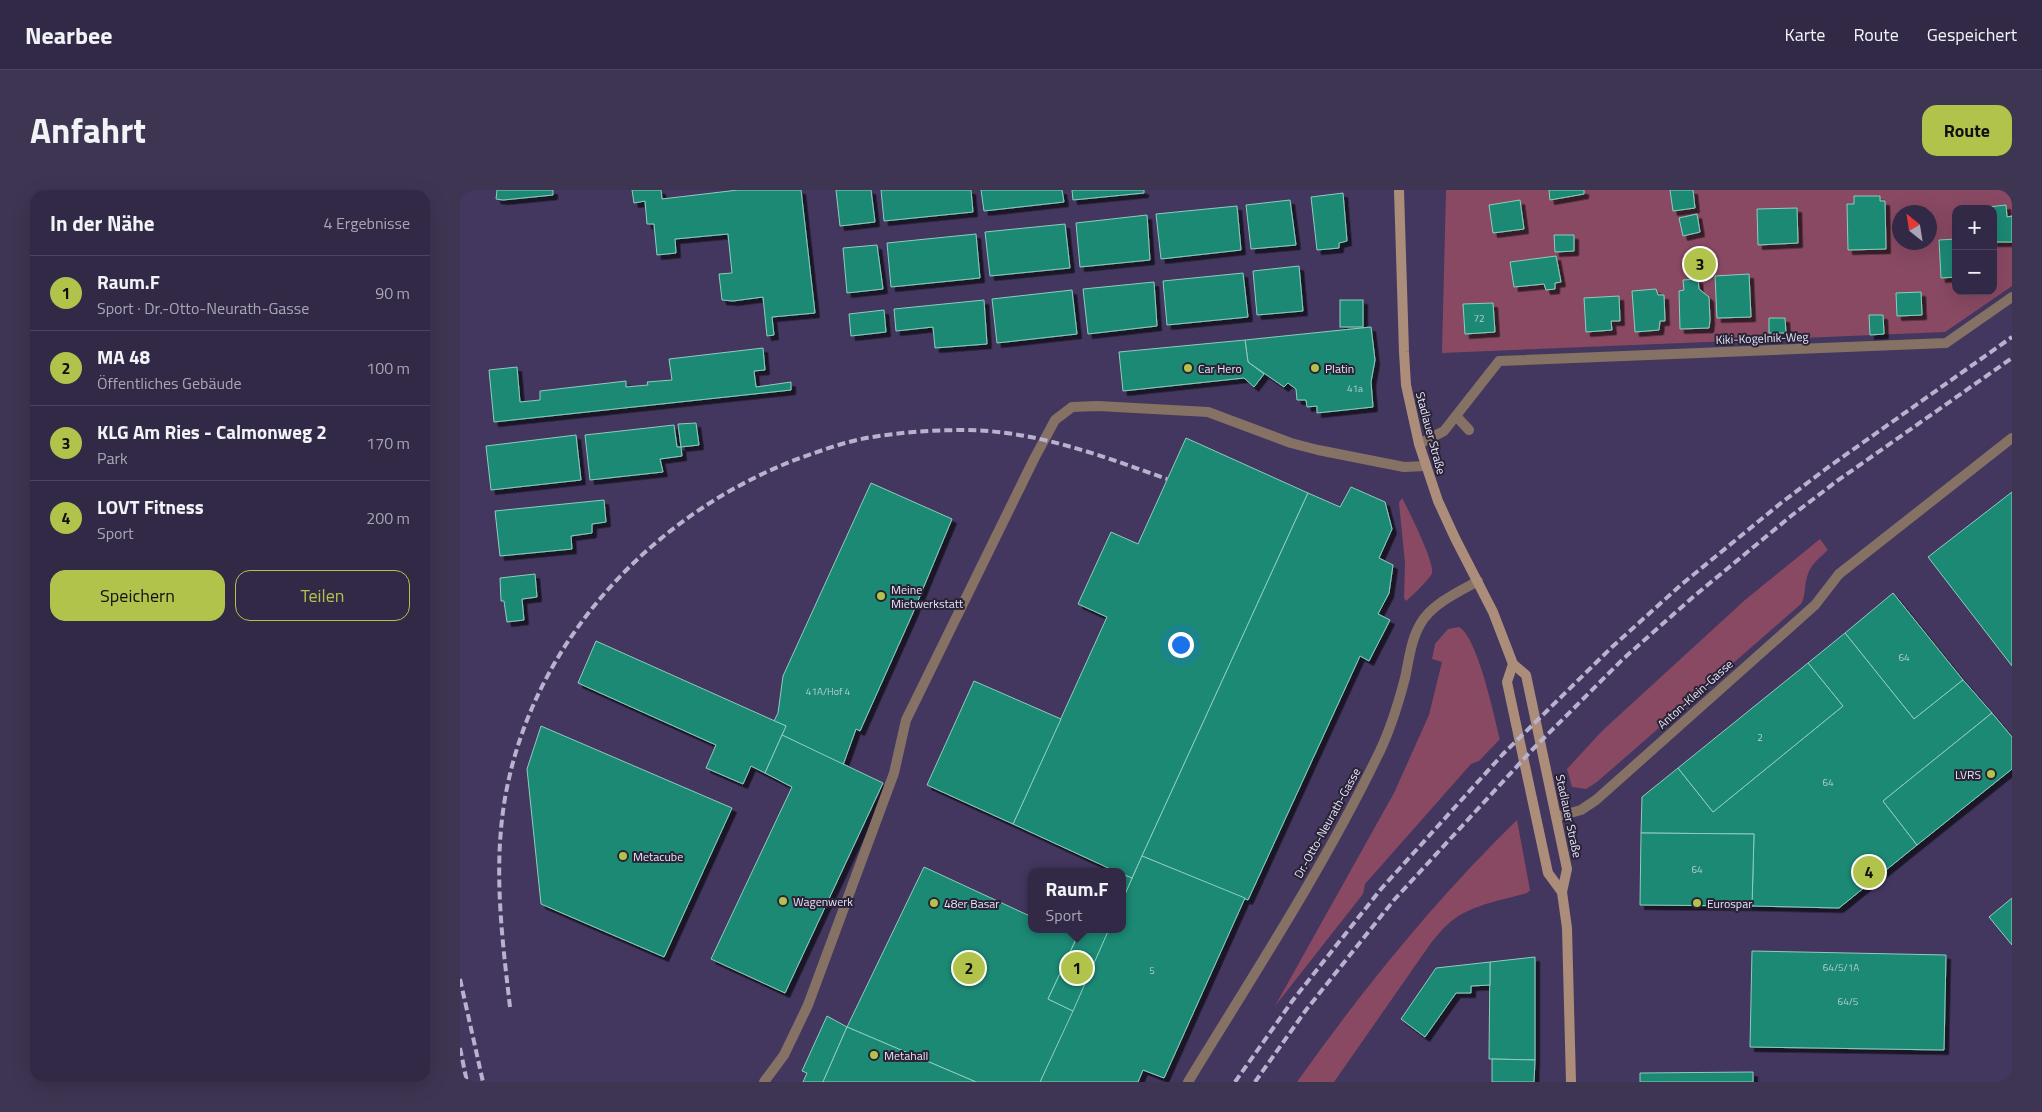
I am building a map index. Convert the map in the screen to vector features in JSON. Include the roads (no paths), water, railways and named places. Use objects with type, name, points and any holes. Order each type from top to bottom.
[{"type":"main road","name":"Stadlauer Straße","points":[[1398,190],[1406,385],[1419,444],[1425,466],[1455,538],[1493,612],[1513,664],[1526,675],[1567,869],[1562,892],[1567,928],[1571,1082]]},
{"type":"main road","name":"Stadlauer Straße","points":[[1513,664],[1507,682],[1548,873],[1562,892]]},
{"type":"street","name":"Kiki-Kogelnik-Weg","points":[[1456,416],[1499,361],[1946,343],[2012,297]]},
{"type":"street","points":[[764,1082],[784,1055],[808,1005],[894,773],[906,720],[1055,420],[1072,407],[1098,406],[1208,412],[1291,443],[1318,450],[1404,467],[1425,466]]},
{"type":"street","points":[[1419,444],[1444,431],[1456,416],[1469,430]]},
{"type":"street","name":"Anton-Klein-Gasse","points":[[1556,817],[1581,810],[1596,800],[1815,605],[1839,574],[2012,438]]},
{"type":"street","name":"Dr.-Otto-Neurath-Gasse","points":[[1188,1082],[1315,872],[1377,758],[1398,704],[1414,638],[1420,624],[1430,611],[1457,592],[1478,581]]},
{"type":"railway","points":[[1235,1082],[1293,1000],[1381,889],[1503,754],[1612,647],[1682,584],[1781,503],[1827,468],[2012,337]]},
{"type":"railway","points":[[1255,1082],[1306,1010],[1394,900],[1532,750],[1623,659],[1693,597],[1791,516],[1837,481],[2012,358]]},
{"type":"railway","points":[[510,1007],[501,920],[499,861],[504,803],[510,774],[527,721],[551,670],[580,624],[616,581],[656,542],[701,509],[749,481],[800,458],[835,446],[895,434],[967,430],[1019,435],[1069,446],[1167,479]]},
{"type":"railway","points":[[460,979],[483,1082]]},
{"type":"railway","points":[[460,1048],[467,1082]]},
{"type":"place","name":"KLG Am Ries - Calmonweg 2","points":[[1700,264]]},
{"type":"place","name":"Car Hero","points":[[1188,368]]},
{"type":"place","name":"Platin","points":[[1315,368]]},
{"type":"place","name":"Meine Mietwerkstatt","points":[[881,596]]},
{"type":"place","name":"LVRS","points":[[1991,774]]},
{"type":"place","name":"Metacube","points":[[623,856]]},
{"type":"place","name":"LOVT Fitness","points":[[1869,872]]},
{"type":"place","name":"Wagenwerk","points":[[783,901]]},
{"type":"place","name":"48er Basar","points":[[934,903]]},
{"type":"place","name":"Eurospar","points":[[1697,903]]},
{"type":"place","name":"MA 48","points":[[969,968]]},
{"type":"place","name":"Raum.F","points":[[1077,968]]},
{"type":"place","name":"Metahall","points":[[874,1055]]}]
